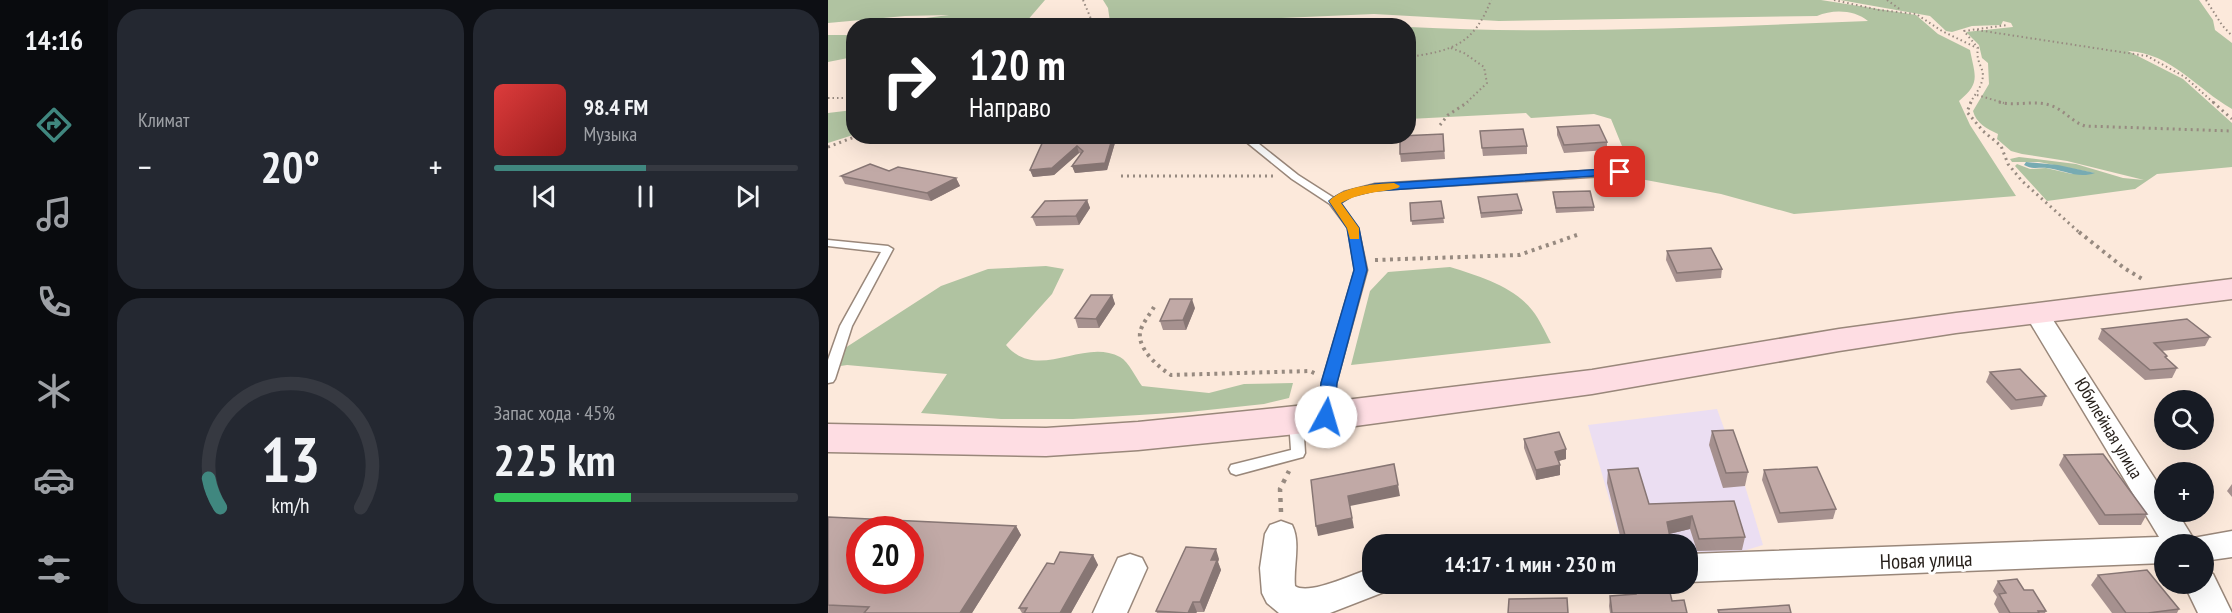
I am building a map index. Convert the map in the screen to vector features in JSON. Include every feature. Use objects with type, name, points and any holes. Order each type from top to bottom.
[{"type":"main road","points":[[828,438],[1046,442],[1138,436],[1312,418],[1592,382],[1839,340],[2232,289]]},
{"type":"street","name":"Юбилейная улица","points":[[2037,314],[2174,534]]},
{"type":"street","points":[[1281,534],[1277,568],[1279,593],[1293,604],[1316,603],[1362,586]]},
{"type":"street","points":[[2214,547],[2232,544]]},
{"type":"street","name":"Новая улица","points":[[1698,568],[2154,550]]},
{"type":"street","points":[[1110,613],[1130,568]]},
{"type":"street","points":[[2206,594],[2216,613]]},
{"type":"lane","points":[[1236,469],[1312,418],[1361,270],[1353,228],[1334,201],[1295,177],[1251,144]]},
{"type":"lane","points":[[1334,201],[1348,194],[1375,187],[1620,172]]},
{"type":"lane","points":[[828,243],[888,249],[846,326],[828,379]]},
{"type":"path","points":[[1083,0],[1091,18]]},
{"type":"path","points":[[1416,56],[1437,53],[1471,39],[1477,27],[1486,17],[1491,0]]},
{"type":"path","points":[[1834,0],[1879,10],[1905,11]]},
{"type":"path","points":[[1887,0],[1905,11],[1924,17],[1942,31],[1978,48]]},
{"type":"path","points":[[2206,0],[2226,32],[2232,36]]},
{"type":"path","points":[[1978,48],[1964,32],[1971,29],[2007,25]]},
{"type":"path","points":[[1971,29],[2147,56],[2186,77],[2232,119]]},
{"type":"path","points":[[1440,125],[1448,115],[1463,106],[1487,83],[1484,67],[1464,52],[1451,48]]},
{"type":"path","points":[[1978,48],[1976,58],[1980,63],[1983,78],[1977,95],[1968,104],[1966,112],[2001,146],[2008,164],[2022,181],[2063,220],[2124,268],[2170,296]]},
{"type":"path","points":[[1977,95],[2010,105],[2037,103],[2053,106],[2078,124],[2085,126],[2232,130]]},
{"type":"path","points":[[828,98],[846,98]]},
{"type":"path","points":[[828,147],[846,140]]},
{"type":"path","points":[[1121,176],[1295,177]]},
{"type":"path","points":[[1359,261],[1519,255],[1577,235]]},
{"type":"path","points":[[1154,307],[1140,332],[1141,345],[1154,359],[1159,369],[1171,375],[1310,371],[1312,418],[1280,489],[1281,534]]},
{"type":"shaded area","points":[[1717,409],[1745,486],[1763,545],[1743,551],[1698,553],[1698,534],[1619,534],[1588,425]]},
{"type":"green space","points":[[828,0],[1045,0],[1029,18],[905,16],[846,18],[846,21],[828,23]]},
{"type":"green space","points":[[1103,0],[1821,0],[1916,15],[1938,34],[1970,50],[1975,78],[1971,89],[1959,101],[1970,125],[2016,196],[1794,214],[1721,194],[1635,178],[1611,119],[1594,114],[1531,118],[1526,113],[1416,119],[1416,27],[1581,30],[1868,21],[1850,13],[1837,12],[1817,16],[1499,21],[1374,14],[1280,18],[1109,18],[1108,8]]},
{"type":"green space","points":[[1840,0],[2199,0],[2213,20],[2215,30],[2232,43],[2232,109],[2171,65],[2143,53],[2128,51],[2183,79],[2232,123],[2232,167],[2157,174],[2135,189],[2047,201],[2015,166],[2017,164],[2030,169],[2046,168],[2072,174],[2094,173],[2039,162],[2012,162],[2010,159],[2019,157],[2076,164],[2123,178],[2144,180],[2067,161],[2011,151],[1997,139],[1998,134],[1979,122],[1973,111],[1989,84],[1988,63],[1982,58],[1979,45],[1966,32],[2013,27],[2011,23],[2003,21],[2001,25],[1972,26],[1952,32],[1946,31],[1930,16]]},
{"type":"green space","points":[[828,35],[846,35],[846,58],[828,62]]},
{"type":"green space","points":[[846,111],[846,137],[828,143],[828,113]]},
{"type":"green space","points":[[1046,266],[1064,269],[1052,294],[1006,345],[1019,356],[1032,360],[1046,360],[1091,352],[1106,352],[1123,359],[1142,386],[1209,393],[1244,384],[1293,383],[1289,398],[1264,404],[1189,412],[1073,419],[1001,419],[921,413],[947,374],[847,365],[828,368],[828,359],[941,286],[988,269]]},
{"type":"green space","points":[[1450,267],[1495,283],[1515,294],[1535,314],[1551,343],[1351,365],[1370,291],[1388,272]]},
{"type":"water","points":[[2026,162],[2058,165],[2095,173],[2077,175],[2047,168],[2033,168],[2024,165]]},
{"type":"building","points":[[1599,125],[1607,142],[1564,145],[1557,127]]},
{"type":"building","points":[[1523,129],[1527,146],[1482,148],[1480,131]]},
{"type":"building","points":[[1443,134],[1444,151],[1400,154],[1400,144],[1416,144],[1416,135]]},
{"type":"building","points":[[1042,144],[1111,144],[1105,163],[1072,166],[1083,151],[1077,146],[1052,168],[1030,170]]},
{"type":"building","points":[[870,164],[889,171],[898,167],[956,178],[927,193],[841,176]]},
{"type":"building","points":[[1590,191],[1594,207],[1556,208],[1553,192]]},
{"type":"building","points":[[1517,194],[1522,210],[1481,213],[1478,197]]},
{"type":"building","points":[[1087,200],[1076,216],[1032,217],[1045,201]]},
{"type":"building","points":[[1441,201],[1444,218],[1411,221],[1410,203]]},
{"type":"building","points":[[1711,248],[1722,269],[1677,273],[1667,251]]},
{"type":"building","points":[[1091,295],[1112,295],[1096,319],[1075,318]]},
{"type":"building","points":[[1170,299],[1192,299],[1183,320],[1160,321]]},
{"type":"building","points":[[2187,319],[2210,337],[2154,343],[2177,368],[2150,370],[2102,329]]},
{"type":"building","points":[[2020,369],[2046,396],[2016,400],[1990,372]]},
{"type":"building","points":[[1733,430],[1748,472],[1726,473],[1712,431]]},
{"type":"building","points":[[1559,432],[1566,449],[1555,452],[1560,465],[1536,470],[1524,439]]},
{"type":"building","points":[[2103,454],[2147,514],[2105,515],[2064,455]]},
{"type":"building","points":[[1394,464],[1398,485],[1348,496],[1352,518],[1316,526],[1311,480]]},
{"type":"building","points":[[1817,467],[1836,509],[1780,513],[1764,470]]},
{"type":"building","points":[[1638,468],[1649,504],[1734,501],[1745,537],[1699,539],[1692,516],[1667,522],[1669,534],[1625,534],[1608,470]]},
{"type":"building","points":[[828,517],[846,518],[846,594],[924,594],[924,522],[1016,526],[960,613],[864,613],[869,607],[828,605]]},
{"type":"building","points":[[1186,547],[1216,549],[1211,560],[1217,560],[1200,602],[1193,602],[1188,613],[1156,611]]},
{"type":"building","points":[[1060,552],[1093,555],[1060,613],[1024,613],[1027,608],[1019,608],[1047,563],[1054,564]]},
{"type":"building","points":[[2147,570],[2154,579],[2154,594],[2167,594],[2179,609],[2126,613],[2098,575]]},
{"type":"building","points":[[2017,579],[2024,590],[2033,590],[2046,611],[2010,613],[1999,594],[2006,593],[1998,581]]},
{"type":"building","points":[[1670,594],[1672,601],[1684,600],[1687,613],[1612,613],[1610,596]]},
{"type":"building","points":[[1567,598],[1568,613],[1508,613],[1509,599]]},
{"type":"building","points":[[1789,605],[1791,613],[1719,613],[1718,610]]},
{"type":"slow traffic","points":[[1355,236],[1353,228],[1334,201],[1348,194],[1375,187],[1394,186]]},
{"type":"route","points":[[1326,417],[1329,383],[1361,270],[1353,228],[1334,201],[1348,194],[1375,187],[1620,172]]}]
